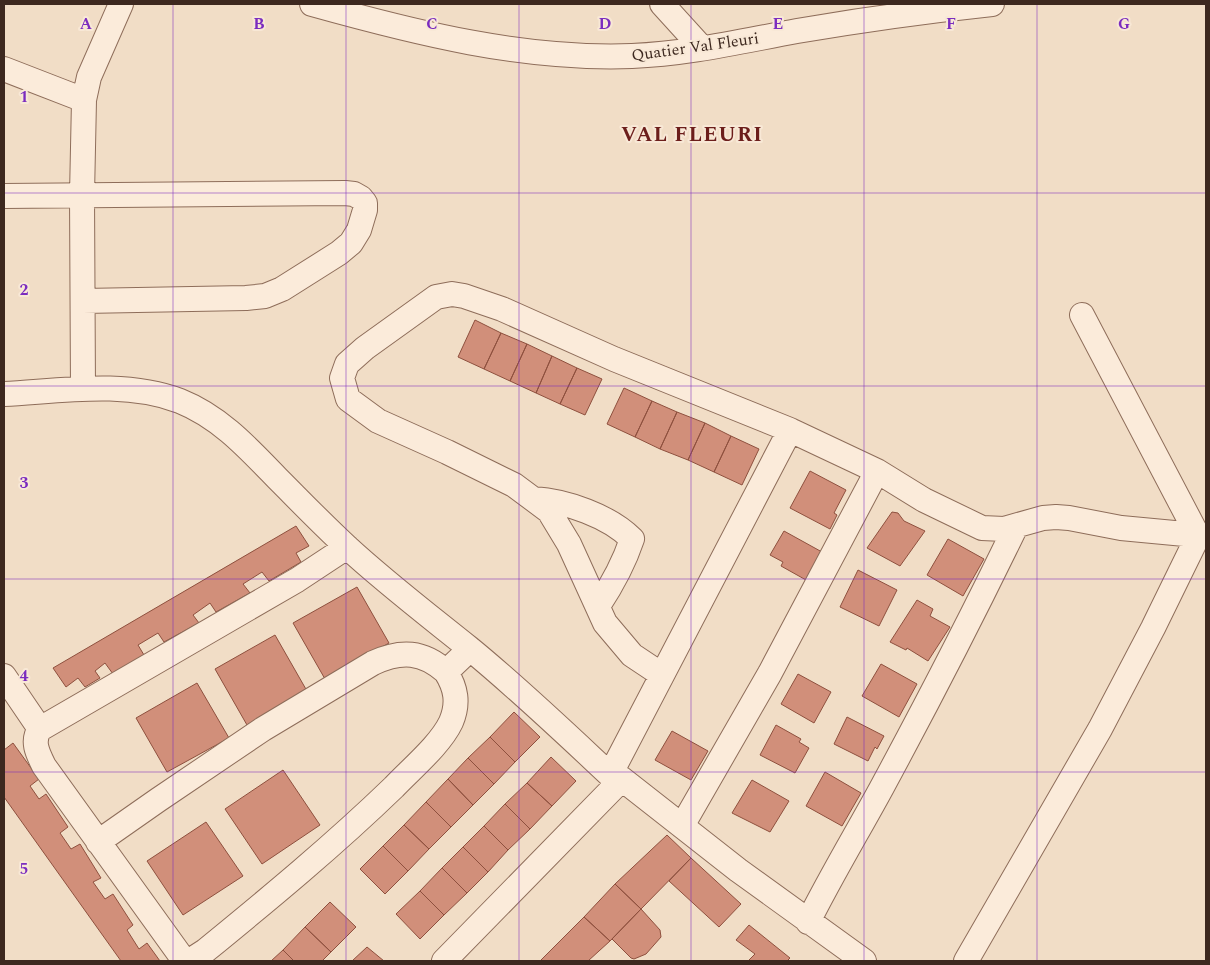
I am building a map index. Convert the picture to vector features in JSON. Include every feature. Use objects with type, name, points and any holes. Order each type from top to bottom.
[{"type":"street","points":[[84,389],[82,195],[84,100],[89,77],[121,4]]},
{"type":"street","name":"Quatier Val Fleuri","points":[[312,4],[383,14],[478,44],[551,53],[632,56],[702,48],[814,28],[936,10],[992,4]]},
{"type":"street","points":[[662,4],[702,48]]},
{"type":"street","points":[[861,21],[878,4]]},
{"type":"street","points":[[4,69],[84,100]]},
{"type":"street","points":[[4,196],[354,194],[361,198],[364,203],[365,210],[359,230],[350,243],[299,279],[273,294],[246,298],[84,301]]},
{"type":"street","points":[[662,675],[632,655],[605,623],[569,544],[549,511],[514,485],[378,421],[348,399],[342,378],[346,364],[436,297],[452,294],[464,296],[502,309],[614,358],[790,430],[877,471],[924,500],[971,524],[993,530],[1043,518],[1056,517],[1121,528],[1202,536]]},
{"type":"street","points":[[1082,315],[1202,536]]},
{"type":"street","points":[[4,394],[84,389],[156,394],[179,401],[219,422],[250,449],[347,547],[510,683],[616,777],[808,922],[864,961]]},
{"type":"street","points":[[444,961],[616,777],[662,675],[790,430]]},
{"type":"street","points":[[682,826],[770,673],[877,471]]},
{"type":"street","points":[[534,499],[569,505],[593,514],[624,531],[632,539],[610,589],[598,606]]},
{"type":"street","points":[[808,922],[967,627],[1016,526]]},
{"type":"street","points":[[966,961],[1100,729],[1202,536]]},
{"type":"street","points":[[98,842],[263,729],[373,663],[389,657],[410,654],[429,659],[446,672],[455,690],[457,700],[452,720],[445,732],[415,765],[351,828],[289,883],[206,952],[192,960],[183,959],[98,842],[44,766],[35,740],[36,734],[40,729],[297,580],[347,547]]},
{"type":"street","points":[[446,672],[470,649]]},
{"type":"street","points":[[4,676],[40,729]]},
{"type":"building","points":[[475,320],[501,333],[484,369],[458,357]]},
{"type":"building","points":[[501,333],[527,344],[510,381],[484,369]]},
{"type":"building","points":[[527,344],[552,356],[536,393],[510,381]]},
{"type":"building","points":[[552,356],[577,368],[560,404],[536,393]]},
{"type":"building","points":[[577,368],[602,379],[585,415],[560,404]]},
{"type":"building","points":[[624,388],[652,401],[635,437],[607,424]]},
{"type":"building","points":[[652,401],[677,412],[660,449],[635,437]]},
{"type":"building","points":[[677,412],[705,423],[688,460],[660,449]]},
{"type":"building","points":[[705,423],[731,436],[714,472],[688,460]]},
{"type":"building","points":[[731,436],[759,449],[742,485],[714,472]]},
{"type":"building","points":[[810,471],[846,490],[834,513],[837,515],[830,529],[790,508]]},
{"type":"building","points":[[892,512],[898,513],[904,521],[925,531],[900,566],[867,548]]},
{"type":"building","points":[[296,526],[309,546],[296,553],[301,562],[269,581],[262,572],[243,584],[250,593],[216,612],[210,603],[193,615],[199,623],[164,642],[158,633],[138,645],[144,655],[113,674],[105,663],[95,671],[100,678],[85,687],[78,678],[66,687],[53,668]]},
{"type":"building","points":[[784,531],[822,552],[806,580],[781,566],[783,562],[770,555]]},
{"type":"building","points":[[948,539],[984,559],[963,596],[927,575]]},
{"type":"building","points":[[858,570],[897,590],[879,626],[840,607]]},
{"type":"building","points":[[357,587],[389,643],[325,679],[293,623]]},
{"type":"building","points":[[917,600],[933,609],[930,616],[950,627],[928,661],[907,648],[906,650],[890,642]]},
{"type":"building","points":[[275,635],[307,691],[247,725],[215,669]]},
{"type":"building","points":[[881,664],[917,684],[899,717],[862,696]]},
{"type":"building","points":[[798,674],[831,692],[814,723],[781,704]]},
{"type":"building","points":[[197,683],[229,738],[167,772],[136,718]]},
{"type":"building","points":[[514,712],[540,737],[515,762],[490,737]]},
{"type":"building","points":[[847,717],[884,736],[877,749],[875,747],[868,761],[834,744]]},
{"type":"building","points":[[776,725],[801,739],[799,742],[809,748],[795,773],[760,755]]},
{"type":"building","points":[[672,731],[708,751],[691,780],[655,760]]},
{"type":"building","points":[[490,737],[515,762],[494,784],[468,758]]},
{"type":"building","points":[[13,743],[39,779],[30,786],[39,799],[46,794],[68,827],[60,833],[71,849],[80,844],[101,878],[93,882],[105,899],[113,894],[133,925],[127,930],[139,949],[147,943],[160,961],[121,961],[4,797],[4,750]]},
{"type":"building","points":[[551,757],[576,781],[552,806],[527,783]]},
{"type":"building","points":[[468,758],[494,784],[473,805],[448,779]]},
{"type":"building","points":[[283,770],[320,825],[262,864],[225,809]]},
{"type":"building","points":[[825,772],[861,793],[842,826],[806,806]]},
{"type":"building","points":[[448,779],[473,805],[451,827],[426,802]]},
{"type":"building","points":[[752,780],[789,801],[770,832],[732,813]]},
{"type":"building","points":[[527,783],[552,806],[530,829],[505,804]]},
{"type":"building","points":[[426,802],[451,827],[429,849],[404,825]]},
{"type":"building","points":[[505,804],[530,829],[508,850],[484,826]]},
{"type":"building","points":[[206,822],[243,876],[183,915],[147,861]]},
{"type":"building","points":[[404,825],[429,849],[408,871],[383,846]]},
{"type":"building","points":[[484,826],[508,850],[488,872],[463,847]]},
{"type":"building","points":[[667,835],[691,858],[641,909],[615,884]]},
{"type":"building","points":[[383,846],[408,871],[385,894],[360,869]]},
{"type":"building","points":[[463,847],[488,872],[467,893],[442,868]]},
{"type":"building","points":[[691,858],[741,904],[719,927],[669,881]]},
{"type":"building","points":[[442,868],[467,893],[444,915],[420,891]]},
{"type":"building","points":[[615,884],[641,909],[610,941],[584,917]]},
{"type":"building","points":[[420,891],[444,915],[420,939],[396,914]]},
{"type":"building","points":[[330,902],[356,927],[331,952],[305,927]]},
{"type":"building","points":[[641,909],[660,930],[661,937],[646,954],[634,959],[612,939]]},
{"type":"building","points":[[584,917],[610,941],[588,961],[540,961]]},
{"type":"building","points":[[749,925],[790,958],[787,961],[748,961],[755,954],[736,940]]},
{"type":"building","points":[[305,927],[331,952],[322,961],[294,961],[283,950]]},
{"type":"building","points":[[367,947],[384,961],[352,961]]},
{"type":"building","points":[[283,950],[294,961],[271,961]]},
{"type":"district","name":"VAL FLEURI","points":[[692,134]]}]
